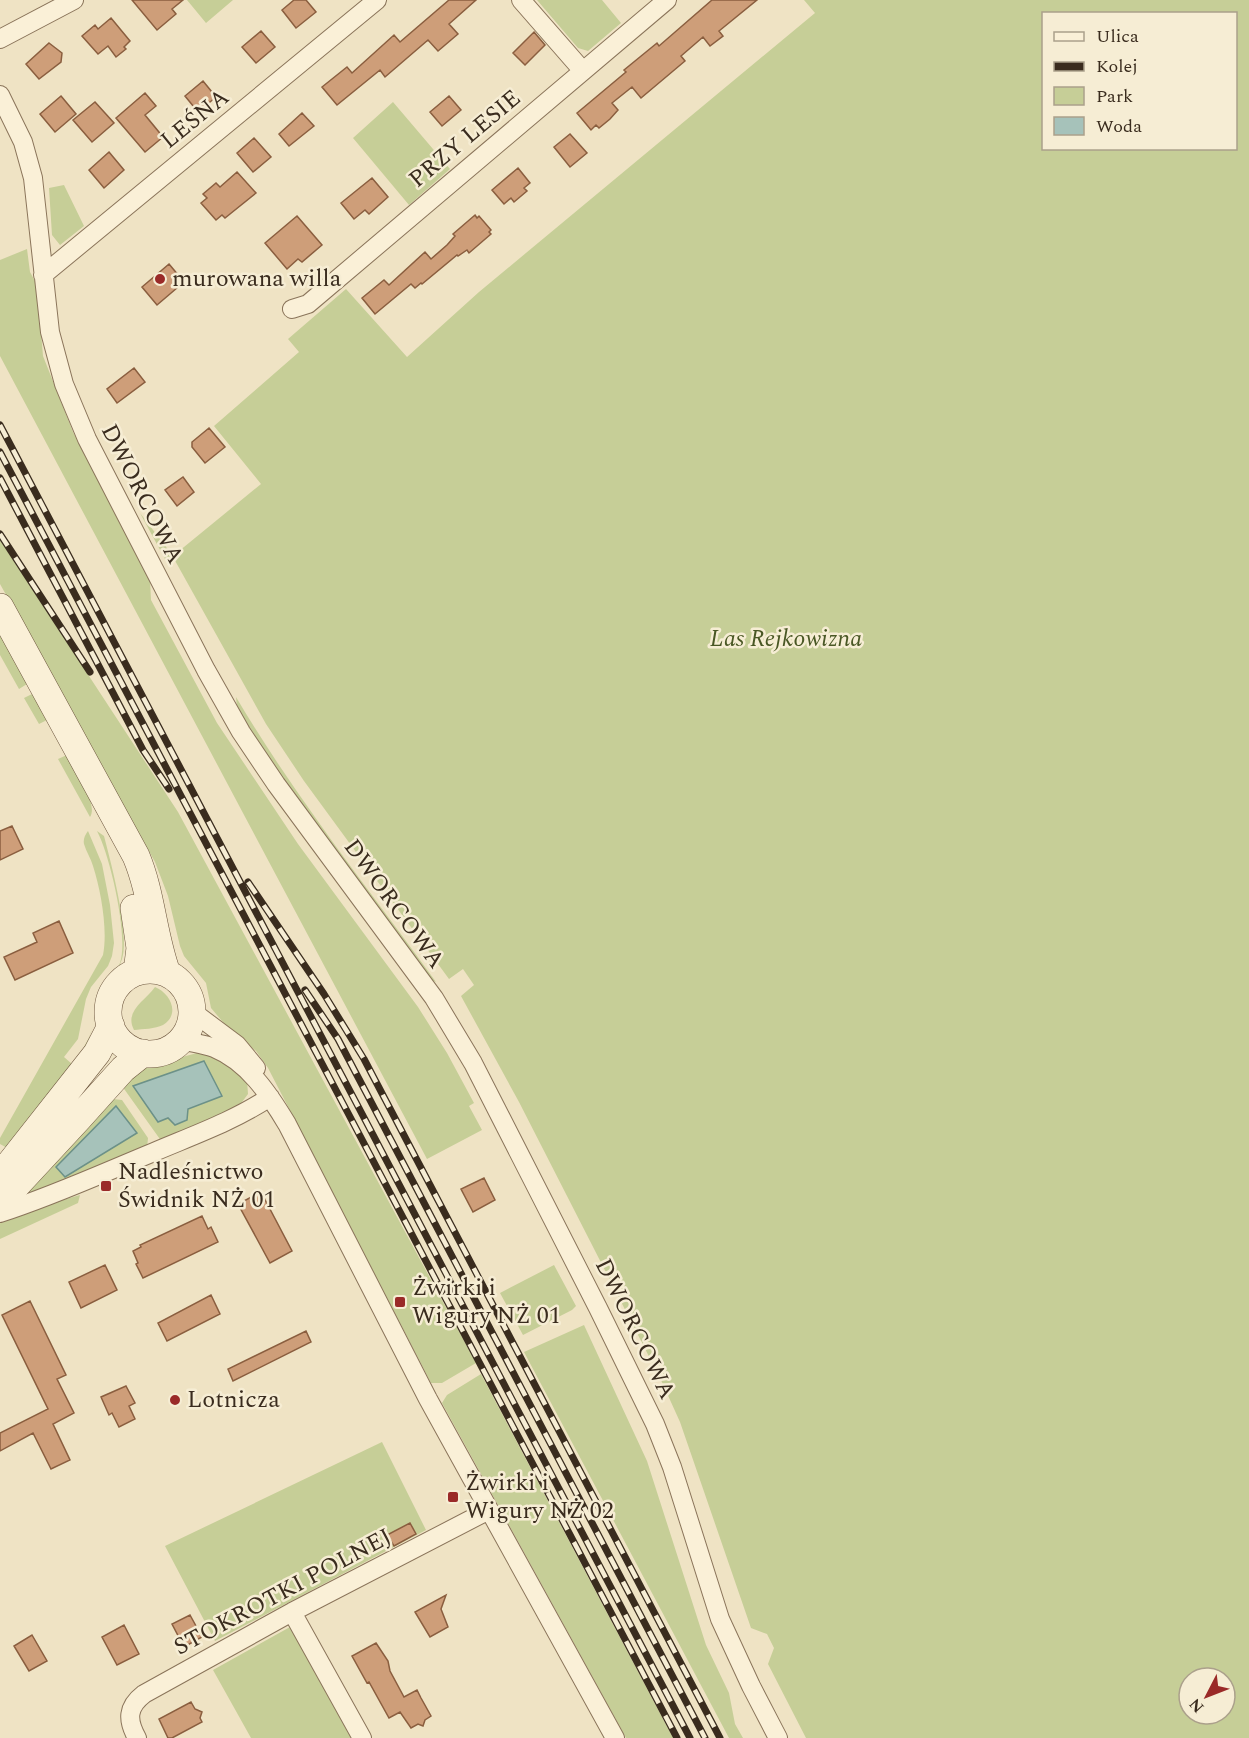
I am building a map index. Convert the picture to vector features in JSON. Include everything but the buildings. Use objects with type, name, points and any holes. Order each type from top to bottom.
[{"type":"main road","points":[[0,608],[96,782],[111,814],[130,843],[141,869],[167,973]]},
{"type":"main road","points":[[111,814],[126,869],[137,923],[140,957],[137,972]]},
{"type":"main road","points":[[152,970],[167,973],[186,989],[191,1000],[193,1012],[190,1027],[176,1046],[164,1052],[142,1053],[125,1046],[111,1026],[108,1010],[112,994],[123,981],[137,972],[152,970]]},
{"type":"main road","points":[[0,1176],[97,1053],[111,1026]]},
{"type":"main road","points":[[0,1203],[123,1069],[142,1053]]},
{"type":"street","points":[[0,39],[74,0]]},
{"type":"street","name":"LEŚNA","points":[[44,275],[377,0]]},
{"type":"street","points":[[521,0],[583,71]]},
{"type":"street","name":"PRZY LESIE","points":[[292,309],[308,304],[667,0]]},
{"type":"street","name":"DWORCOWA","points":[[0,95],[23,142],[33,178],[50,332],[64,384],[83,430],[206,670],[241,732],[276,784],[434,998],[473,1063],[655,1424],[675,1478],[720,1619],[746,1677],[778,1738]]},
{"type":"street","points":[[193,1012],[245,1053],[260,1074],[428,1399],[615,1738]]},
{"type":"street","points":[[182,1040],[214,1049],[230,1057],[250,1074],[270,1097]]},
{"type":"street","points":[[0,1213],[59,1193],[174,1145],[236,1118],[270,1097]]},
{"type":"street","name":"STOKROTKI POLNEJ","points":[[137,1738],[130,1720],[130,1710],[135,1701],[144,1694],[292,1612],[489,1510]]},
{"type":"street","points":[[292,1612],[363,1738]]},
{"type":"green space","points":[[187,0],[233,0],[206,23]]},
{"type":"green space","points":[[537,0],[602,0],[621,23],[588,51],[578,48]]},
{"type":"green space","name":"Las Rejkowizna","points":[[804,0],[1249,0],[1249,1738],[806,1738],[768,1664],[774,1648],[767,1634],[751,1628],[680,1422],[661,1380],[519,1102],[461,996],[474,985],[463,969],[449,979],[304,781],[266,724],[173,557],[165,559],[140,513],[173,556],[261,484],[214,426],[299,352],[288,339],[346,289],[407,357],[479,292],[815,13]]},
{"type":"green space","points":[[393,102],[450,169],[409,205],[353,138]]},
{"type":"green space","points":[[64,185],[84,226],[60,245],[52,235],[49,188]]},
{"type":"green space","points":[[27,249],[30,272],[37,285],[43,356],[73,432],[150,579],[151,600],[217,723],[298,844],[418,1007],[447,1053],[474,1103],[469,1106],[482,1130],[427,1159],[0,356],[0,260]]},
{"type":"green space","points":[[0,540],[178,812],[476,1363],[442,1383],[431,1383],[268,1068],[256,1051],[228,1028],[211,1008],[206,983],[184,956],[180,946],[168,896],[155,862],[0,584]]},
{"type":"green space","points":[[0,627],[27,684],[19,689],[0,655]]},
{"type":"green space","points":[[32,694],[37,695],[47,720],[39,724],[24,698]]},
{"type":"green space","points":[[236,697],[307,806],[436,982],[430,979],[279,774],[237,708]]},
{"type":"green space","points":[[67,755],[89,795],[92,811],[90,817],[58,759]]},
{"type":"green space","points":[[88,831],[102,864],[110,905],[114,943],[112,956],[108,966],[91,987],[86,999],[78,1039],[64,1057],[72,1064],[11,1150],[0,1144],[0,1138],[103,955],[105,934],[99,887],[84,842]]},
{"type":"green space","points":[[97,831],[104,836],[115,880],[122,916],[124,948],[120,964],[98,998],[94,1017],[96,1004],[99,994],[118,967],[122,951],[117,896]]},
{"type":"green space","points":[[155,987],[169,999],[171,1015],[163,1025],[134,1030],[132,1017],[134,1012]]},
{"type":"green space","points":[[197,1053],[218,1059],[236,1070],[247,1080],[248,1094],[239,1106],[162,1142],[122,1086],[137,1071]]},
{"type":"green space","points":[[113,1099],[122,1100],[148,1138],[147,1148],[12,1204]]},
{"type":"green space","points":[[80,1195],[78,1203],[0,1239],[0,1220]]},
{"type":"green space","points":[[554,1265],[576,1306],[523,1335],[500,1293]]},
{"type":"green space","points":[[584,1325],[647,1461],[706,1645],[729,1693],[735,1724],[743,1738],[729,1738],[524,1352]]},
{"type":"green space","points":[[481,1374],[673,1738],[626,1738],[442,1403],[447,1395]]},
{"type":"green space","points":[[382,1442],[426,1530],[215,1641],[165,1546]]},
{"type":"green space","points":[[290,1627],[351,1738],[251,1738],[213,1670]]},
{"type":"water","points":[[204,1061],[222,1096],[188,1109],[187,1120],[175,1125],[168,1118],[158,1122],[133,1086]]},
{"type":"water","points":[[116,1106],[137,1133],[65,1177],[56,1167]]},
{"type":"railway","points":[[0,425],[690,1738]]},
{"type":"railway","points":[[0,452],[677,1738]]},
{"type":"railway","points":[[0,478],[143,750],[169,789]]},
{"type":"railway","points":[[0,534],[90,672]]},
{"type":"railway","points":[[248,882],[324,994],[364,1059],[720,1738]]},
{"type":"railway","points":[[305,990],[338,1039],[705,1738]]},
{"type":"place","name":"murowana willa","points":[[160,279]]},
{"type":"place","name":"Nadleśnictwo Świdnik NŻ 01","points":[[106,1186]]},
{"type":"place","name":"Żwirki i Wigury NŻ 01","points":[[400,1302]]},
{"type":"place","name":"Lotnicza","points":[[175,1400]]},
{"type":"place","name":"Żwirki i Wigury NŻ 02","points":[[453,1497]]}]
